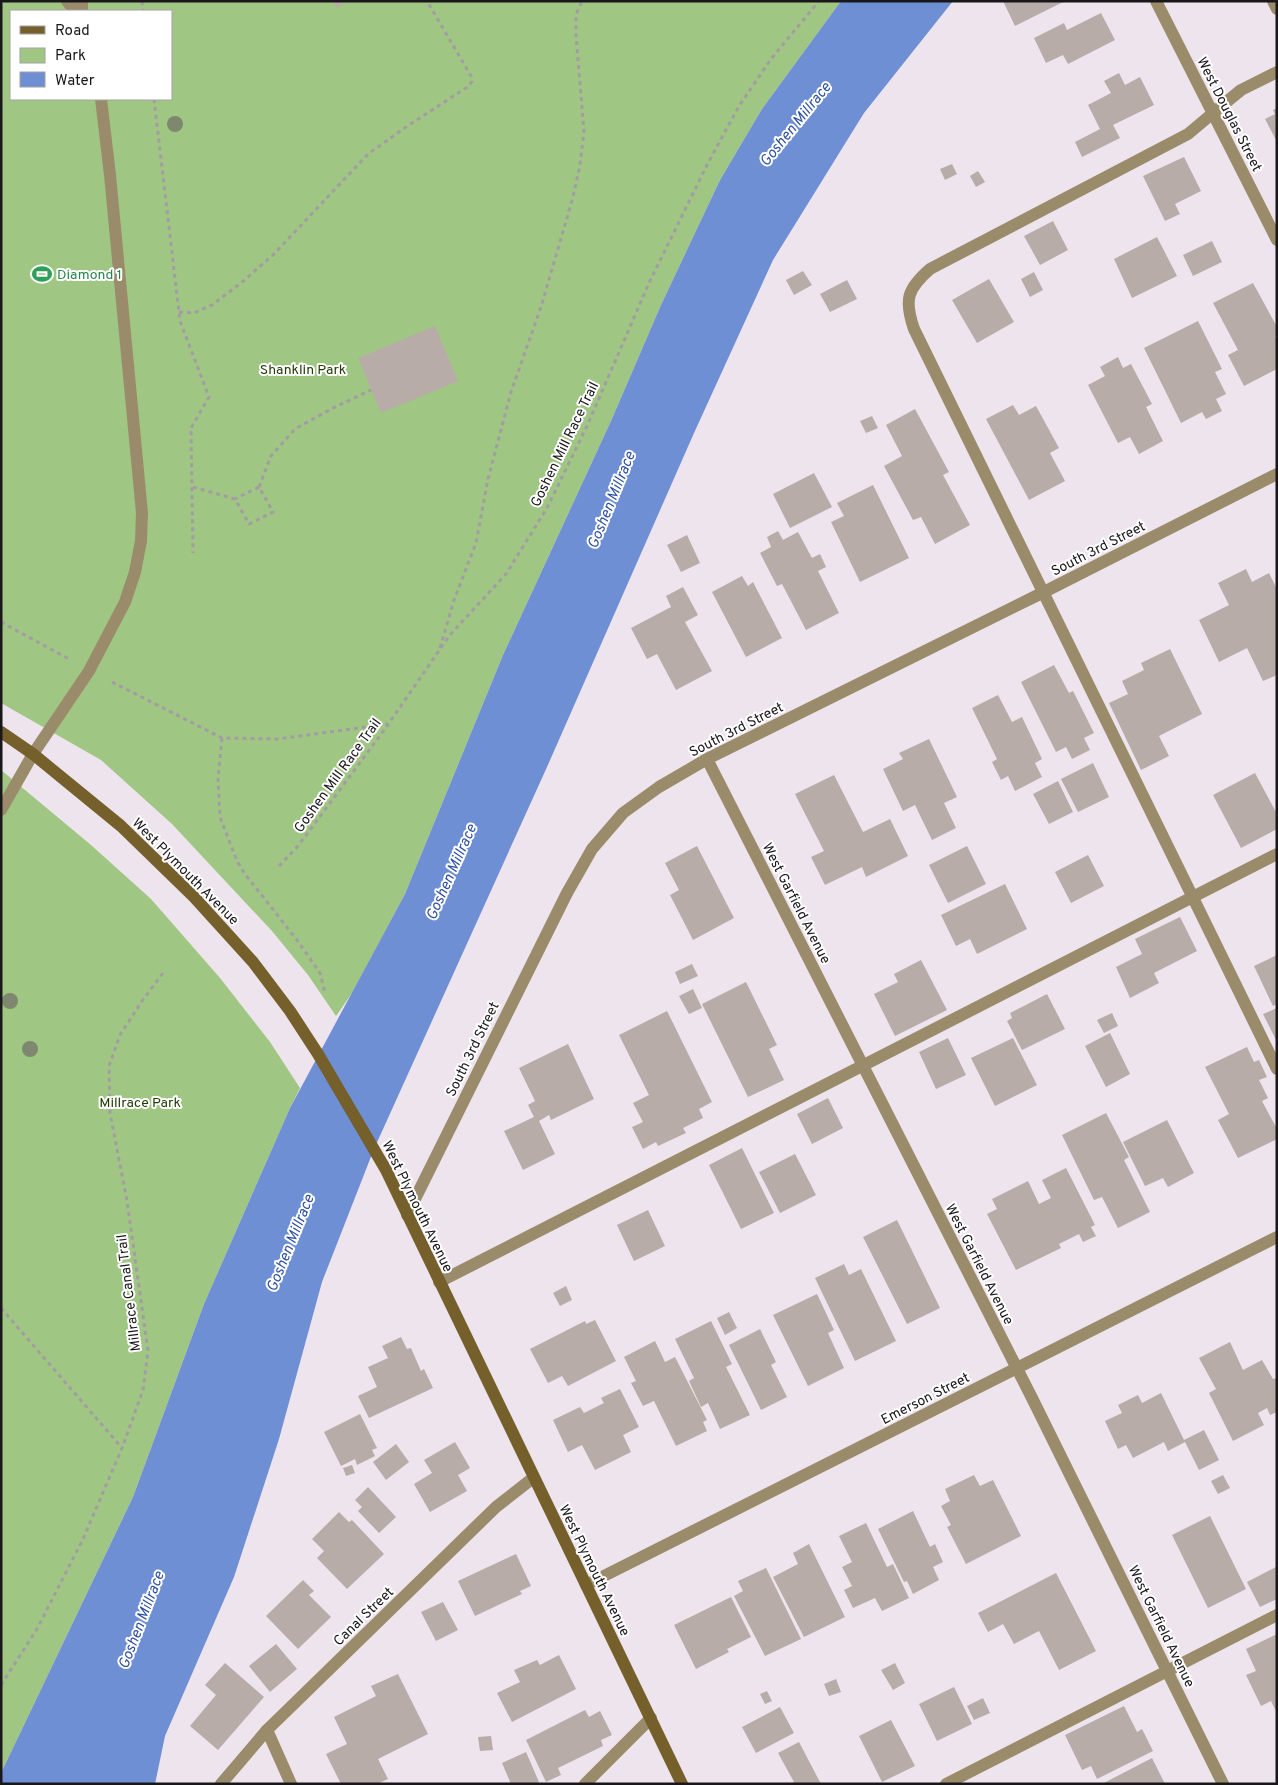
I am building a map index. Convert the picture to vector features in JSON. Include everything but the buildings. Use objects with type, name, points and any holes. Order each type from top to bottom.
[{"type":"main road","name":"West Plymouth Avenue","points":[[1,732],[33,754],[120,826],[194,897],[253,962],[290,1011],[344,1097],[386,1170],[682,1784]]},
{"type":"street","name":"West Douglas Street","points":[[1156,1],[1277,240]]},
{"type":"street","points":[[1273,1],[1277,9]]},
{"type":"street","points":[[1277,72],[1241,90],[1188,134],[930,269],[918,280],[908,294],[908,312],[914,329],[1277,1069]]},
{"type":"street","points":[[1,810],[33,754],[89,670],[125,602],[135,572],[141,541],[142,513],[102,100]]},
{"type":"street","name":"South 3rd Street","points":[[407,1216],[567,893],[592,849],[622,813],[659,787],[707,759],[1277,474]]},
{"type":"street","name":"West Garfield Avenue","points":[[707,759],[1017,1369],[1223,1784]]},
{"type":"street","points":[[439,1282],[1277,854]]},
{"type":"street","name":"Emerson Street","points":[[586,1585],[1277,1237]]},
{"type":"street","name":"Canal Street","points":[[221,1784],[267,1730],[496,1507],[534,1478]]},
{"type":"street","points":[[949,1783],[1277,1614]]},
{"type":"street","points":[[585,1784],[650,1718]]},
{"type":"street","points":[[267,1730],[291,1784]]},
{"type":"path","points":[[179,312],[194,312],[212,305],[241,283],[274,254],[368,154],[406,126],[469,86],[472,81],[471,76],[427,1]]},
{"type":"path","points":[[439,651],[454,600],[476,543],[488,479],[511,392],[541,307],[573,197],[580,165],[584,132],[576,35],[576,15],[582,1]]},
{"type":"path","name":"Goshen Mill Race Trail","points":[[279,866],[298,846],[388,724],[449,636],[506,574],[547,508],[587,426],[649,283],[707,165],[739,106],[771,59],[819,1]]},
{"type":"path","points":[[154,100],[180,321],[208,397],[192,428],[193,553]]},
{"type":"path","points":[[192,487],[235,499],[259,487],[271,456],[295,429],[371,390]]},
{"type":"path","points":[[235,499],[249,524],[273,512],[259,487]]},
{"type":"path","points":[[1,622],[89,670],[222,738],[278,739],[388,724]]},
{"type":"path","points":[[222,738],[218,778],[220,816],[237,861],[297,940],[320,974],[325,993]]},
{"type":"path","name":"Millrace Canal Trail","points":[[1,1685],[37,1629],[83,1540],[122,1448],[143,1390],[148,1351],[128,1201],[110,1113],[109,1066],[120,1034],[163,973]]},
{"type":"path","points":[[1,1308],[122,1448]]},
{"type":"green space","name":"Shanklin Park","points":[[1,1],[841,1],[762,109],[720,180],[661,305],[611,421],[503,655],[405,894],[352,993],[336,1016],[308,975],[272,931],[172,824],[101,760],[1,703]]},
{"type":"green space","name":"Millrace Park","points":[[1,770],[91,845],[151,899],[220,978],[270,1042],[300,1088],[204,1304],[133,1497],[1,1773]]},
{"type":"water","name":"Goshen Millrace","points":[[841,1],[953,1],[864,113],[773,260],[694,433],[547,767],[374,1149],[322,1282],[279,1439],[234,1577],[165,1736],[155,1784],[1,1784],[1,1773],[133,1497],[204,1304],[290,1108],[405,894],[503,655],[611,421],[661,305],[720,180],[762,109]]},
{"type":"place","name":"Diamond 1","points":[[42,274]]}]
